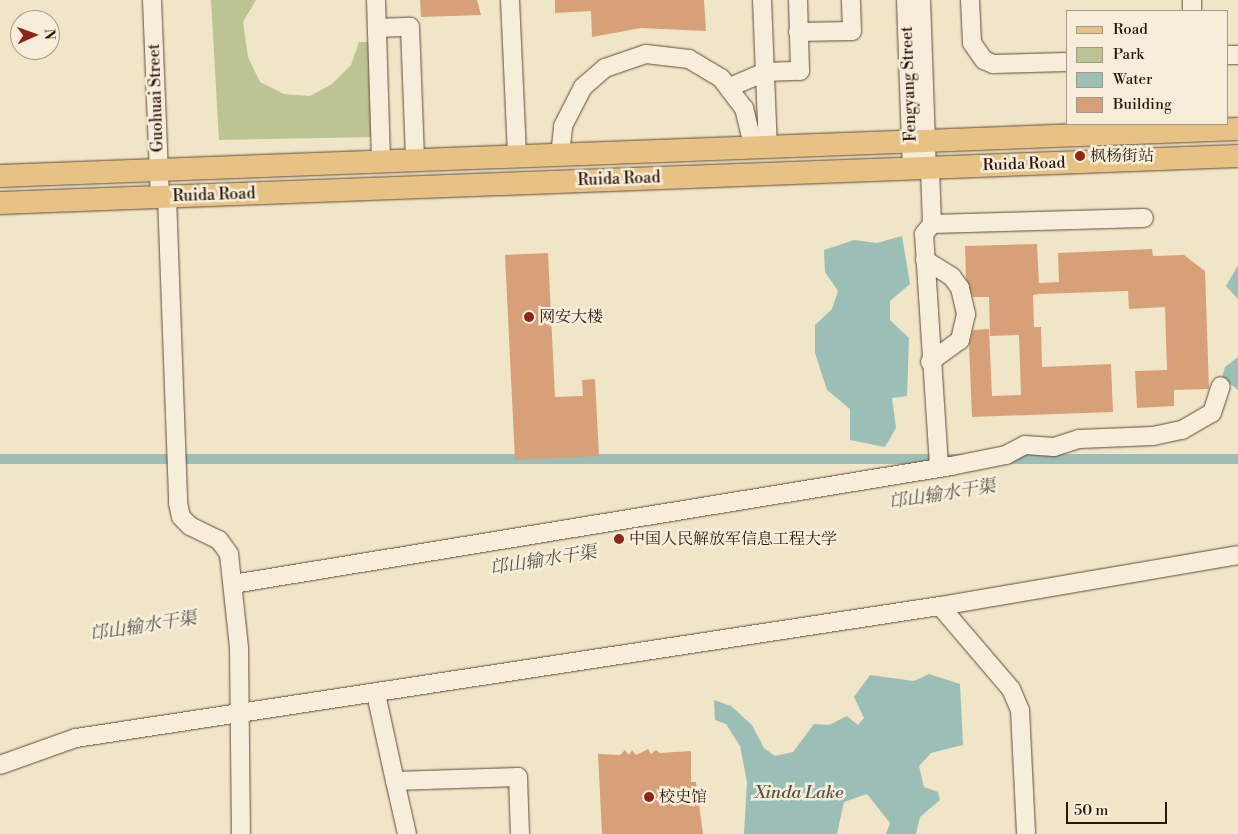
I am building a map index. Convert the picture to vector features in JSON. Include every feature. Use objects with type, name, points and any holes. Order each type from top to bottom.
[{"type":"main road","name":"Ruida Road","points":[[0,176],[758,148],[1196,127],[1238,129]]},
{"type":"main road","name":"Ruida Road","points":[[0,203],[1238,156]]},
{"type":"street","name":"Guohuai Street","points":[[152,0],[159,170],[164,197],[178,503],[181,517],[190,526],[219,540],[229,554],[239,648],[238,715],[241,834]]},
{"type":"street","points":[[376,0],[381,162]]},
{"type":"street","points":[[510,0],[516,156]]},
{"type":"street","points":[[758,148],[765,72],[762,0]]},
{"type":"street","points":[[730,87],[765,72],[800,71],[798,0]]},
{"type":"street","points":[[798,32],[852,30],[851,0]]},
{"type":"street","name":"Fengyang Street","points":[[906,0],[919,141],[932,224]]},
{"type":"street","name":"Fengyang Street","points":[[919,141],[921,0]]},
{"type":"street","points":[[970,0],[972,43],[984,60],[994,64],[1066,62]]},
{"type":"street","points":[[376,28],[410,27],[414,160]]},
{"type":"street","points":[[560,155],[563,126],[575,99],[593,77],[618,62],[646,54],[674,55],[700,64],[730,87],[748,119],[758,148]]},
{"type":"street","points":[[939,468],[930,362],[924,234],[932,224],[1144,218]]},
{"type":"street","points":[[925,260],[952,277],[960,288],[966,314],[960,340],[930,362]]},
{"type":"street","points":[[233,584],[939,468],[1006,455],[1025,445],[1124,440],[1182,430],[1212,413],[1221,386]]},
{"type":"street","points":[[0,764],[76,738],[376,694],[940,606],[1238,555]]},
{"type":"street","points":[[940,606],[1011,689],[1020,710],[1026,834]]},
{"type":"street","points":[[376,694],[407,834]]},
{"type":"street","points":[[395,781],[518,777],[520,834]]},
{"type":"green space","points":[[211,0],[256,0],[243,22],[248,57],[260,82],[284,94],[310,96],[332,84],[351,65],[359,42],[372,42],[376,137],[219,140]]},
{"type":"water","points":[[902,236],[910,284],[890,301],[890,320],[909,338],[907,396],[892,398],[896,428],[885,447],[850,440],[850,409],[827,390],[815,353],[815,325],[832,309],[838,291],[825,272],[824,250],[854,240],[877,243]]},
{"type":"water","points":[[1238,265],[1238,299],[1226,286]]},
{"type":"water","points":[[1238,357],[1238,390],[1222,377],[1225,367]]},
{"type":"water","points":[[0,454],[1238,454],[1238,464],[0,464]]},
{"type":"water","name":"Xinda Lake","points":[[929,674],[960,684],[963,745],[931,753],[919,766],[924,787],[938,792],[940,800],[920,817],[916,834],[886,834],[890,823],[867,794],[844,802],[837,834],[744,834],[747,782],[740,746],[726,724],[715,720],[714,700],[731,706],[752,725],[764,748],[775,756],[793,752],[814,724],[829,725],[847,716],[858,725],[864,718],[854,697],[870,675],[914,681]]},
{"type":"building","points":[[420,0],[477,0],[481,15],[421,17]]},
{"type":"building","points":[[555,0],[704,0],[706,31],[641,28],[592,37],[591,11],[555,13]]},
{"type":"building","points":[[1037,244],[1039,283],[1059,282],[1058,253],[1152,249],[1153,256],[1184,255],[1205,271],[1209,389],[1174,390],[1174,406],[1137,408],[1135,371],[1167,370],[1165,307],[1129,309],[1128,291],[1039,294],[1033,295],[1034,327],[1041,327],[1042,367],[1111,364],[1113,412],[972,417],[969,345],[973,330],[989,329],[992,396],[1021,395],[1019,335],[990,336],[989,297],[973,297],[966,279],[965,246]]},
{"type":"building","name":"网安大楼","points":[[548,253],[555,397],[583,396],[582,380],[595,379],[599,456],[515,460],[505,255]]},
{"type":"building","name":"校史馆","points":[[648,749],[651,754],[656,750],[660,753],[691,751],[691,782],[696,782],[703,834],[602,834],[598,754],[620,755],[625,750],[629,755],[632,750],[636,755]]},
{"type":"place","name":"枫杨街站","points":[[1080,156]]},
{"type":"place","name":"网安大楼","points":[[529,317]]},
{"type":"place","name":"中国人民解放军信息工程大学","points":[[619,539]]},
{"type":"place","name":"校史馆","points":[[649,797]]},
{"type":"water label","name":"邙山输水干渠","points":[[942,495]]},
{"type":"water label","name":"邙山输水干渠","points":[[543,561]]},
{"type":"water label","name":"邙山输水干渠","points":[[143,627]]}]
